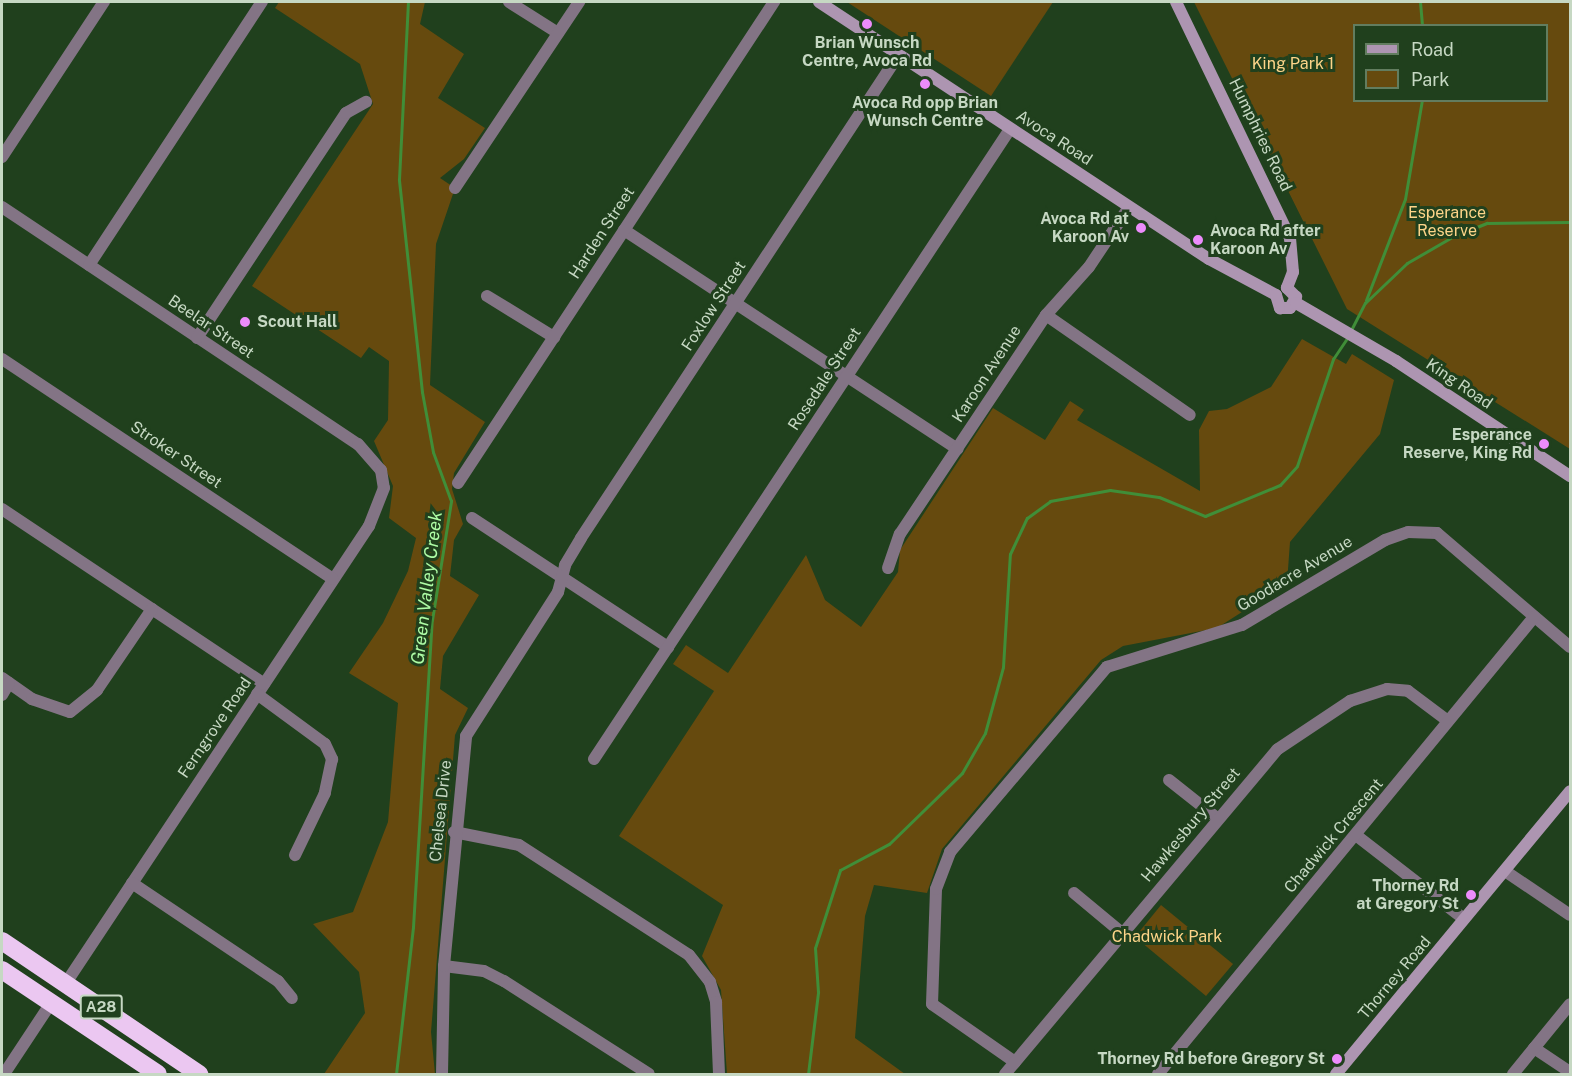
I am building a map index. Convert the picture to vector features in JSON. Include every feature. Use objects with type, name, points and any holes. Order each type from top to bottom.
[{"type":"highway","name":"A28","points":[[2,941],[199,1074]]},
{"type":"highway","name":"A28","points":[[2,970],[158,1074]]},
{"type":"main road","name":"Avoca Road","points":[[819,2],[1129,207],[1282,291],[1296,303],[1334,322],[1360,339]]},
{"type":"main road","name":"Humphries Road","points":[[1176,2],[1290,238],[1293,272],[1282,291]]},
{"type":"main road","name":"Avoca Road","points":[[1282,291],[1280,308],[1296,303]]},
{"type":"main road","name":"King Road","points":[[1360,339],[1570,476]]},
{"type":"main road","name":"Thorney Road","points":[[1336,1074],[1570,791]]},
{"type":"street","points":[[2,157],[104,2]]},
{"type":"street","points":[[89,265],[262,2]]},
{"type":"street","points":[[509,2],[558,33]]},
{"type":"street","points":[[455,188],[579,2]]},
{"type":"street","name":"Harden Street","points":[[458,483],[774,2]]},
{"type":"street","name":"Foxlow Street","points":[[562,578],[580,538],[899,54]]},
{"type":"street","points":[[197,338],[346,113],[366,102]]},
{"type":"street","name":"Rosedale Street","points":[[594,759],[1010,129]]},
{"type":"street","name":"Beelar Street","points":[[2,207],[358,444],[381,470],[384,488]]},
{"type":"street","name":"Karoon Avenue","points":[[888,568],[900,534],[1046,315],[1089,267],[1129,207]]},
{"type":"street","points":[[624,230],[958,449]]},
{"type":"street","points":[[487,296],[554,337]]},
{"type":"street","points":[[1046,315],[1190,415]]},
{"type":"street","name":"Stroker Street","points":[[2,359],[333,579]]},
{"type":"street","name":"Ferngrove Road","points":[[66,983],[376,515],[384,488]]},
{"type":"street","points":[[2,509],[152,609],[261,689],[325,744],[332,759],[325,792],[295,855]]},
{"type":"street","points":[[472,518],[668,647]]},
{"type":"street","name":"Goodacre Avenue","points":[[1015,1062],[931,1004],[934,899],[947,857],[1107,667],[1242,625],[1385,540],[1408,532],[1437,533],[1570,647]]},
{"type":"street","name":"Chelsea Drive","points":[[442,1074],[444,966],[454,832],[466,736],[562,578]]},
{"type":"street","points":[[2,695],[5,681],[52,708],[70,711],[97,690],[152,609]]},
{"type":"street","name":"Chadwick Crescent","points":[[1158,1074],[1357,836],[1534,617]]},
{"type":"street","name":"Hawkesbury Street","points":[[1005,1074],[1217,818],[1278,749],[1350,701],[1387,689],[1408,691],[1448,721]]},
{"type":"street","points":[[1168,780],[1217,818]]},
{"type":"street","points":[[454,832],[519,845],[689,955],[710,982],[716,1002],[719,1074]]},
{"type":"street","points":[[1357,836],[1464,919]]},
{"type":"street","points":[[1504,871],[1570,915]]},
{"type":"street","points":[[132,883],[278,981],[292,998]]},
{"type":"street","points":[[1074,893],[1122,933]]},
{"type":"street","points":[[444,966],[484,971],[504,981],[648,1074]]},
{"type":"street","points":[[4,1074],[51,1004]]},
{"type":"street","points":[[1513,1074],[1570,1004]]},
{"type":"street","points":[[1534,1048],[1570,1072]]},
{"type":"green space","points":[[279,2],[425,2],[420,24],[464,54],[438,98],[485,128],[464,159],[440,178],[455,188],[436,244],[430,385],[485,422],[454,473],[452,489],[463,524],[454,540],[450,576],[479,595],[443,656],[440,689],[468,708],[455,735],[431,1032],[435,1074],[324,1074],[365,1013],[359,972],[313,924],[353,912],[388,822],[398,703],[349,673],[383,623],[408,571],[416,538],[389,518],[393,486],[374,441],[388,420],[389,361],[369,347],[361,358],[252,286],[373,104],[360,64],[275,8]]},
{"type":"green space","points":[[847,2],[1053,2],[991,96]]},
{"type":"green space","name":"Esperance Reserve","points":[[1194,2],[1570,2],[1570,449],[1347,309]]},
{"type":"green space","points":[[1302,339],[1346,364],[1352,354],[1394,380],[1380,434],[1290,542],[1287,583],[1217,628],[1123,646],[1101,660],[942,849],[927,893],[874,885],[865,916],[855,1038],[905,1074],[727,1074],[721,990],[702,956],[723,905],[619,836],[714,691],[673,664],[686,645],[728,673],[806,555],[825,600],[861,627],[898,572],[900,550],[993,408],[1045,440],[1070,401],[1084,410],[1077,420],[1200,491],[1199,430],[1209,411],[1227,409],[1271,387]]},
{"type":"green space","name":"Chadwick Park","points":[[1161,905],[1233,964],[1206,996],[1135,937]]},
{"type":"waterway","name":"Green Valley Creek","points":[[396,1074],[413,927],[432,620],[451,501],[433,452],[422,392],[399,179],[408,2]]},
{"type":"waterway","points":[[1420,2],[1422,24]]},
{"type":"waterway","points":[[1366,300],[1405,199],[1422,102]]},
{"type":"waterway","points":[[1350,332],[1365,303],[1407,263],[1452,237],[1487,223],[1570,222]]},
{"type":"waterway","points":[[808,1074],[818,992],[815,948],[840,870],[889,844],[962,773],[985,733],[1003,667],[1010,554],[1027,518],[1050,501],[1110,490],[1159,497],[1205,516],[1280,485],[1297,466],[1333,359],[1347,338]]},
{"type":"place","name":"Brian Wunsch Centre, Avoca Rd","points":[[867,24]]},
{"type":"place","name":"Avoca Rd opp Brian Wunsch Centre","points":[[925,84]]},
{"type":"place","name":"Avoca Rd at Karoon Av","points":[[1141,228]]},
{"type":"place","name":"Avoca Rd after Karoon Av","points":[[1198,240]]},
{"type":"place","name":"Scout Hall","points":[[245,322]]},
{"type":"place","name":"Esperance Reserve, King Rd","points":[[1544,444]]},
{"type":"place","name":"Thorney Rd at Gregory St","points":[[1471,895]]},
{"type":"place","name":"Thorney Rd before Gregory St","points":[[1337,1059]]},
{"type":"park label","name":"King Park 1","points":[[1293,64]]}]
